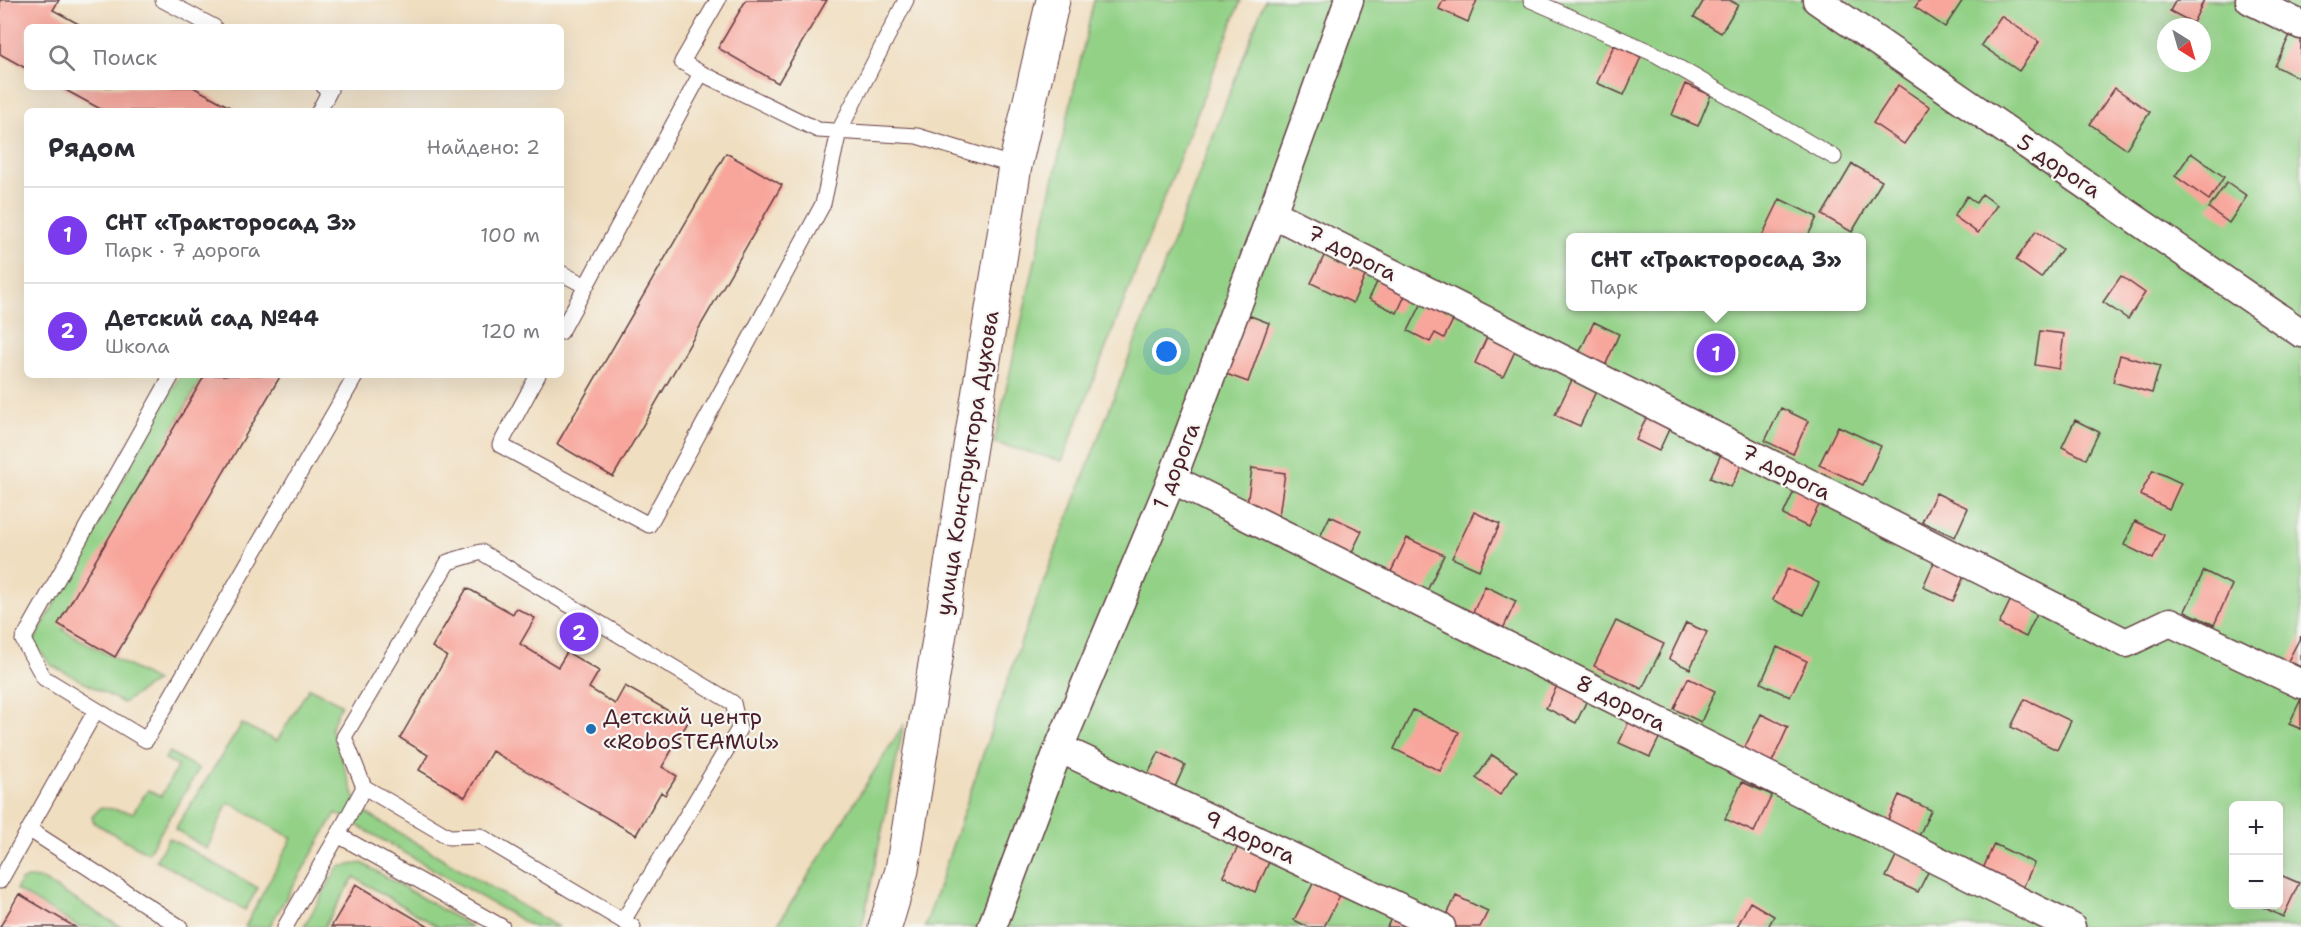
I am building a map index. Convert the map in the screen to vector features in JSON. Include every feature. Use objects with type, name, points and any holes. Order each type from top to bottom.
[{"type":"street","name":"улица Конструктора Духова","points":[[885,927],[902,870],[1015,166],[1053,0]]},
{"type":"street","name":"1 дорога","points":[[992,927],[1059,748],[1172,479],[1349,0]]},
{"type":"street","name":"5 дорога","points":[[1817,0],[2301,333]]},
{"type":"street","points":[[2250,0],[2301,25]]},
{"type":"street","name":"7 дорога","points":[[1272,213],[2126,643],[2170,622],[2301,684]]},
{"type":"street","name":"8 дорога","points":[[1172,479],[2071,927]]},
{"type":"street","name":"9 дорога","points":[[1059,748],[1441,927]]},
{"type":"lane","points":[[164,0],[208,24]]},
{"type":"lane","points":[[718,0],[682,62],[701,73],[818,130],[917,136],[1015,166]]},
{"type":"lane","points":[[536,378],[500,445],[649,525],[823,204],[839,131],[906,0]]},
{"type":"lane","points":[[1531,0],[1655,54],[1834,157]]},
{"type":"lane","points":[[564,326],[701,73]]},
{"type":"lane","points":[[321,108],[330,90]]},
{"type":"lane","points":[[564,275],[586,286]]},
{"type":"lane","points":[[170,378],[22,640],[45,678],[146,740],[354,378]]},
{"type":"lane","points":[[482,552],[733,703],[740,729],[628,924],[480,836],[449,837],[364,787],[344,737],[448,562],[482,552]]},
{"type":"lane","points":[[0,881],[96,710]]},
{"type":"lane","points":[[285,927],[364,787]]},
{"type":"lane","points":[[30,830],[180,927]]},
{"type":"lane","points":[[338,835],[502,927]]},
{"type":"green space","points":[[1094,0],[1241,0],[1062,461],[994,443]]},
{"type":"green space","points":[[1265,0],[2301,0],[2301,927],[925,927],[1020,644]]},
{"type":"green space","points":[[178,378],[201,378],[63,630],[156,681],[123,703],[51,665],[33,643]]},
{"type":"green space","points":[[309,688],[341,704],[331,729],[359,809],[558,927],[533,927],[336,813],[269,927],[245,927],[292,838],[228,802],[207,849],[175,829],[242,724],[277,741]]},
{"type":"green space","points":[[904,724],[862,927],[776,927]]},
{"type":"green space","points":[[169,752],[199,769],[148,853],[94,823],[92,817],[101,807],[133,813],[148,790],[161,796],[178,766],[165,759]]},
{"type":"green space","points":[[169,838],[258,888],[245,910],[156,860]]},
{"type":"green space","points":[[362,863],[472,927],[438,927],[354,877],[324,927],[304,927],[338,867]]},
{"type":"green space","points":[[27,878],[41,879],[121,927],[79,927],[16,890],[21,881]]},
{"type":"building","points":[[0,0],[59,0],[53,10],[79,24],[24,24],[24,67],[0,54]]},
{"type":"building","points":[[746,0],[827,0],[778,83],[718,48]]},
{"type":"building","points":[[1443,0],[1477,0],[1468,22],[1439,9]]},
{"type":"building","points":[[1704,0],[1730,0],[1738,5],[1721,33],[1694,17]]},
{"type":"building","points":[[1920,0],[1963,0],[1945,27],[1915,7]]},
{"type":"building","points":[[2176,0],[2204,0],[2195,18],[2183,18],[2170,11]]},
{"type":"building","points":[[2001,16],[2039,42],[2019,71],[1981,45]]},
{"type":"building","points":[[2292,31],[2301,35],[2301,79],[2275,66]]},
{"type":"building","points":[[1614,45],[1641,57],[1624,95],[1597,83]]},
{"type":"building","points":[[1685,84],[1711,95],[1698,126],[1672,115]]},
{"type":"building","points":[[1898,85],[1930,107],[1904,144],[1873,123]]},
{"type":"building","points":[[2115,88],[2150,112],[2126,149],[2090,124]]},
{"type":"building","points":[[66,90],[198,90],[232,108],[98,108]]},
{"type":"building","points":[[726,153],[782,185],[613,477],[557,444]]},
{"type":"building","points":[[2191,153],[2224,177],[2209,200],[2175,176]]},
{"type":"building","points":[[1852,164],[1882,181],[1852,232],[1822,215]]},
{"type":"building","points":[[2227,182],[2247,196],[2229,223],[2209,208]]},
{"type":"building","points":[[1982,194],[1997,205],[1978,233],[1954,216],[1967,196],[1976,203]]},
{"type":"building","points":[[1780,199],[1817,217],[1809,233],[1763,233]]},
{"type":"building","points":[[2036,231],[2062,249],[2041,278],[2016,260]]},
{"type":"building","points":[[1325,254],[1366,274],[1353,303],[1311,283]]},
{"type":"building","points":[[2121,276],[2145,293],[2128,319],[2103,302]]},
{"type":"building","points":[[1379,278],[1407,291],[1397,313],[1369,299]]},
{"type":"building","points":[[1424,299],[1456,314],[1444,338],[1435,333],[1430,342],[1408,331]]},
{"type":"building","points":[[1248,315],[1269,323],[1248,382],[1226,374]]},
{"type":"building","points":[[1594,322],[1619,334],[1605,366],[1579,353]]},
{"type":"building","points":[[2040,331],[2064,334],[2059,369],[2035,365]]},
{"type":"building","points":[[1488,335],[1516,349],[1503,377],[1475,363]]},
{"type":"building","points":[[2120,355],[2160,366],[2152,393],[2113,382]]},
{"type":"building","points":[[203,378],[279,378],[115,657],[58,624]]},
{"type":"building","points":[[1573,378],[1597,389],[1580,426],[1555,415]]},
{"type":"building","points":[[1781,408],[1808,421],[1793,454],[1765,441]]},
{"type":"building","points":[[1648,414],[1671,425],[1659,451],[1636,440]]},
{"type":"building","points":[[2075,420],[2099,432],[2086,459],[2062,447]]},
{"type":"building","points":[[1838,426],[1881,446],[1863,485],[1819,465]]},
{"type":"building","points":[[1723,450],[1744,460],[1731,487],[1710,478]]},
{"type":"building","points":[[1252,468],[1285,473],[1279,516],[1246,512]]},
{"type":"building","points":[[2153,470],[2181,483],[2169,509],[2140,495]]},
{"type":"building","points":[[1796,487],[1822,499],[1808,527],[1783,515]]},
{"type":"building","points":[[1936,493],[1968,508],[1955,537],[1922,522]]},
{"type":"building","points":[[1474,512],[1500,524],[1479,570],[1452,558]]},
{"type":"building","points":[[1330,516],[1362,531],[1349,558],[1317,543]]},
{"type":"building","points":[[2135,521],[2164,535],[2153,559],[2124,545]]},
{"type":"building","points":[[1407,538],[1444,555],[1426,593],[1389,576]]},
{"type":"building","points":[[1935,560],[1965,574],[1953,601],[1923,587]]},
{"type":"building","points":[[1788,568],[1819,583],[1804,615],[1773,600]]},
{"type":"building","points":[[2204,571],[2232,585],[2214,625],[2185,611]]},
{"type":"building","points":[[1485,586],[1516,601],[1502,631],[1471,617]]},
{"type":"building","points":[[467,588],[513,614],[516,608],[535,618],[520,644],[558,667],[567,652],[599,671],[589,688],[615,704],[625,686],[688,722],[662,767],[677,776],[665,795],[661,792],[636,835],[492,751],[465,797],[419,770],[428,755],[400,738],[447,656],[432,647]]},
{"type":"building","points":[[2013,595],[2040,607],[2026,637],[1999,624]]},
{"type":"building","points":[[1616,621],[1664,644],[1642,689],[1594,666]]},
{"type":"building","points":[[1686,623],[1707,632],[1690,669],[1669,659]]},
{"type":"building","points":[[2301,636],[2301,667],[2288,661]]},
{"type":"building","points":[[1777,647],[1807,661],[1790,697],[1761,683]]},
{"type":"building","points":[[1688,678],[1715,691],[1701,722],[1674,709]]},
{"type":"building","points":[[1558,684],[1588,698],[1576,723],[1546,708]]},
{"type":"building","points":[[2025,699],[2071,721],[2057,750],[2011,727]]},
{"type":"building","points":[[2301,699],[2301,729],[2289,724]]},
{"type":"building","points":[[1413,710],[1459,732],[1440,771],[1394,749]]},
{"type":"building","points":[[1761,714],[1788,727],[1771,764],[1743,751]]},
{"type":"building","points":[[1631,717],[1662,732],[1650,757],[1619,743]]},
{"type":"building","points":[[1159,752],[1185,765],[1175,787],[1148,774]]},
{"type":"building","points":[[1492,755],[1517,771],[1500,795],[1476,778]]},
{"type":"building","points":[[1742,782],[1772,795],[1754,832],[1725,819]]},
{"type":"building","points":[[1899,795],[1931,810],[1918,838],[1887,822]]},
{"type":"building","points":[[1994,844],[2034,863],[2022,890],[1982,871]]},
{"type":"building","points":[[1239,845],[1270,860],[1255,892],[1223,876]]},
{"type":"building","points":[[1897,854],[1929,870],[1918,892],[1886,877]]},
{"type":"building","points":[[2283,876],[2299,883],[2283,917],[2267,909],[2283,909]]},
{"type":"building","points":[[1315,880],[1341,893],[1324,927],[1308,927],[1294,920]]},
{"type":"building","points":[[356,884],[429,927],[331,927]]},
{"type":"building","points":[[19,894],[75,927],[0,927]]},
{"type":"building","points":[[1456,896],[1488,911],[1480,927],[1456,927],[1444,921]]},
{"type":"building","points":[[1750,902],[1774,916],[1768,927],[1737,927]]},
{"type":"building","points":[[1392,916],[1415,927],[1387,927]]},
{"type":"place","name":"СНТ «Тракторосад 3»","points":[[1716,353]]},
{"type":"place","name":"Детский сад №44","points":[[579,632]]},
{"type":"place","name":"Детский центр «RoboSTEAMul»","points":[[591,729]]}]
